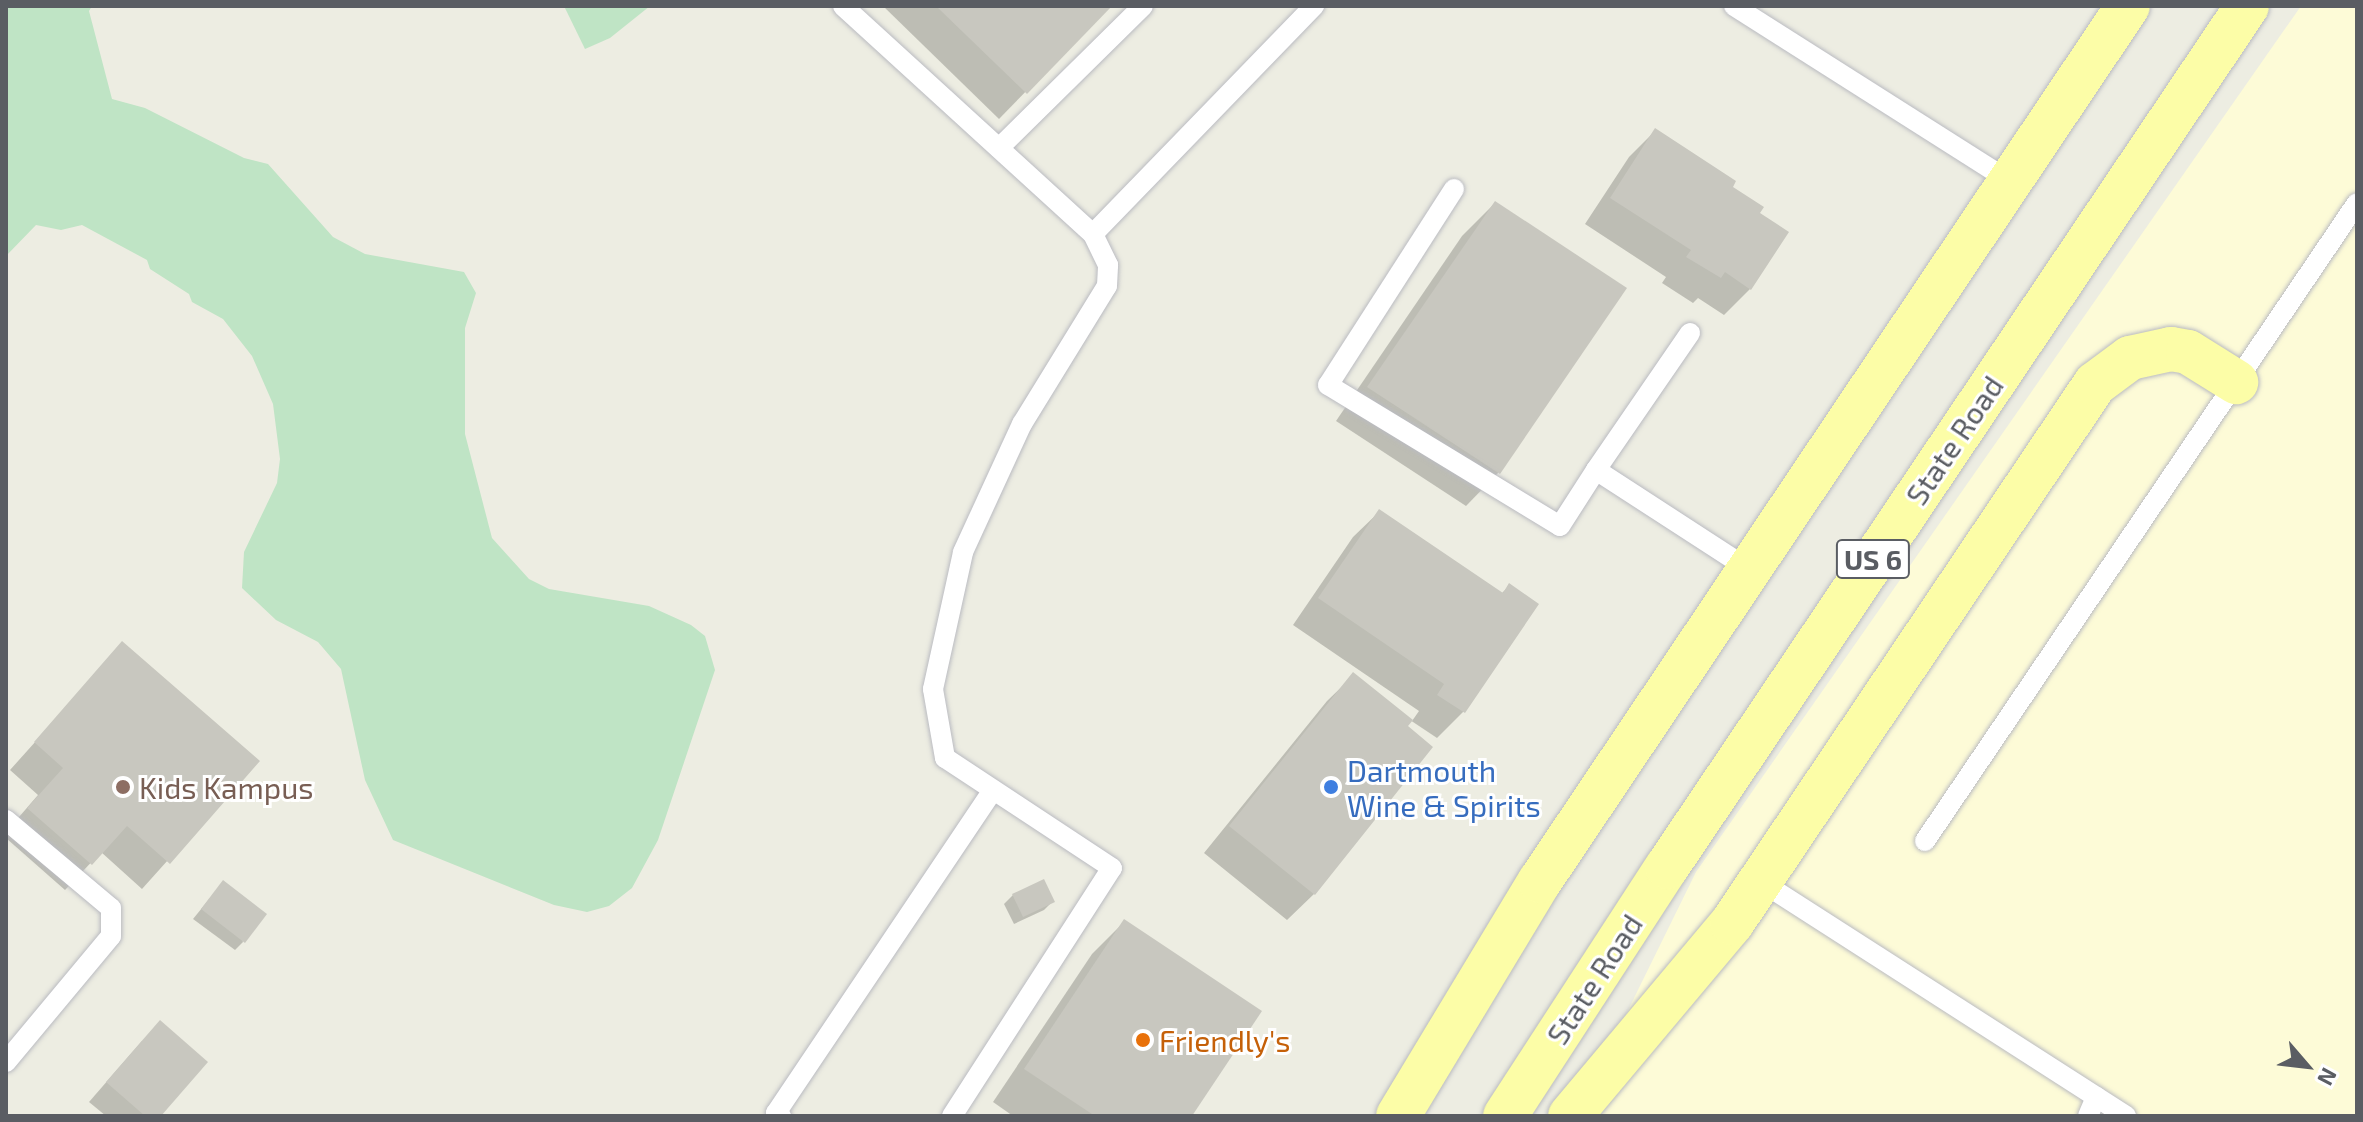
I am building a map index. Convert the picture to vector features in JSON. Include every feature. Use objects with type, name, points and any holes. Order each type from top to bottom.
[{"type":"main road","points":[[1398,1116],[1540,881],[2128,6]]},
{"type":"main road","name":"State Road","points":[[1505,1116],[1667,867],[2247,6]]},
{"type":"main road","points":[[1570,1116],[1704,960],[2095,384],[2130,358],[2171,349],[2188,352],[2236,382]]},
{"type":"lane","points":[[843,6],[1093,234],[1108,265],[1107,286],[1022,424],[963,552],[933,689],[945,758],[1112,868],[952,1116]]},
{"type":"lane","points":[[999,148],[1143,6]]},
{"type":"lane","points":[[1093,234],[1314,6]]},
{"type":"lane","points":[[1734,6],[2010,181]]},
{"type":"lane","points":[[1454,189],[1328,385],[1560,526],[1690,333]]},
{"type":"lane","points":[[1925,841],[2357,203]]},
{"type":"lane","points":[[1596,470],[1750,570]]},
{"type":"lane","points":[[781,1116],[776,1113],[993,790]]},
{"type":"lane","points":[[6,820],[111,908],[111,936],[6,1062]]},
{"type":"lane","points":[[1760,881],[2092,1106],[2126,1116]]},
{"type":"shaded area","points":[[2301,6],[2357,6],[2357,1116],[1576,1116],[1696,872]]},
{"type":"green space","points":[[6,6],[92,6],[89,11],[112,99],[145,108],[244,158],[268,164],[333,237],[365,254],[464,272],[476,293],[465,328],[465,434],[492,538],[529,579],[549,589],[649,606],[691,625],[705,636],[715,670],[658,840],[632,888],[609,906],[587,912],[554,905],[393,840],[365,780],[341,669],[318,642],[276,620],[242,588],[244,552],[277,483],[280,459],[273,404],[252,356],[223,319],[192,302],[189,294],[150,269],[147,260],[82,225],[61,230],[36,225],[6,256]]},
{"type":"green space","points":[[564,6],[650,6],[610,38],[585,49]]},
{"type":"building","points":[[936,6],[1112,6],[1027,94]]},
{"type":"building","points":[[1655,128],[1736,181],[1733,187],[1764,207],[1760,213],[1789,232],[1751,290],[1725,272],[1721,278],[1686,257],[1691,250],[1610,198]]},
{"type":"building","points":[[1495,201],[1627,288],[1500,474],[1367,387]]},
{"type":"building","points":[[1379,509],[1503,593],[1509,583],[1539,604],[1465,713],[1437,695],[1444,684],[1318,598]]},
{"type":"building","points":[[122,641],[260,761],[170,864],[127,826],[92,865],[27,808],[63,768],[34,742]]},
{"type":"building","name":"Dartmouth Wine & Spirits","points":[[1353,672],[1413,720],[1408,726],[1433,747],[1315,895],[1229,826]]},
{"type":"building","points":[[1044,879],[1055,902],[1023,917],[1012,894]]},
{"type":"building","points":[[223,880],[267,914],[245,943],[201,909]]},
{"type":"building","name":"Friendly's","points":[[1124,919],[1262,1011],[1192,1116],[1095,1116],[1024,1069]]},
{"type":"building","points":[[160,1020],[208,1062],[161,1116],[145,1116],[106,1082]]},
{"type":"place","name":"Kids Kampus","points":[[123,787]]},
{"type":"place","name":"Dartmouth Wine & Spirits","points":[[1331,787]]},
{"type":"place","name":"Friendly's","points":[[1143,1040]]}]
